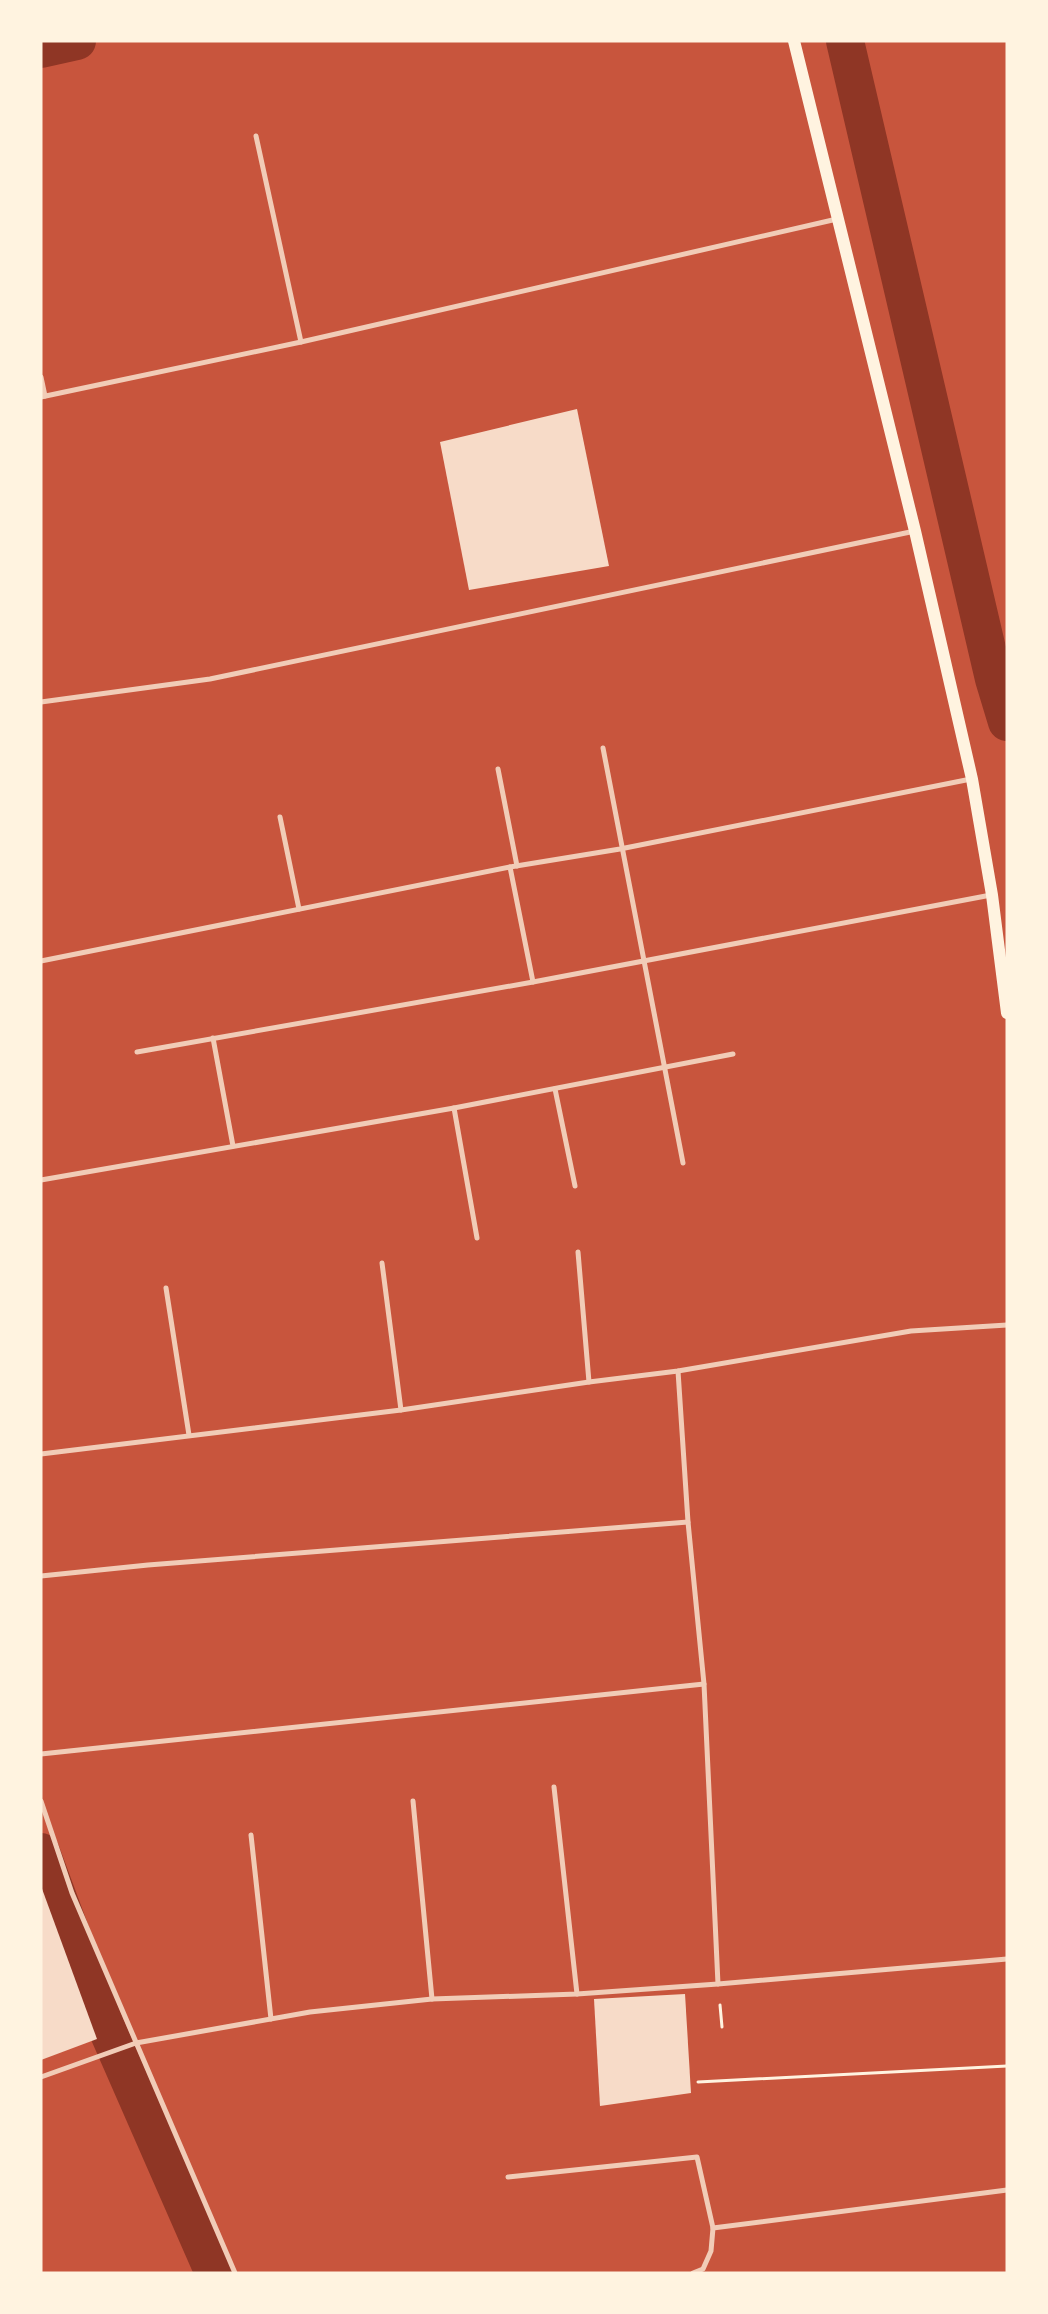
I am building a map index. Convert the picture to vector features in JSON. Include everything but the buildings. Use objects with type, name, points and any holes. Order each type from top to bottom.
[{"type":"main road","points":[[794,41],[836,219],[915,531],[972,779],[992,895],[1007,1013]]},
{"type":"street","points":[[256,136],[300,342]]},
{"type":"street","points":[[41,376],[43,396],[300,342],[836,219]]},
{"type":"street","points":[[41,702],[210,679],[915,531]]},
{"type":"street","points":[[602,748],[642,962],[683,1163]]},
{"type":"street","points":[[498,769],[517,866]]},
{"type":"street","points":[[41,961],[510,867],[620,848],[972,779]]},
{"type":"street","points":[[280,817],[299,909]]},
{"type":"street","points":[[510,867],[533,982]]},
{"type":"street","points":[[137,1052],[642,962],[992,895]]},
{"type":"street","points":[[214,1038],[233,1146]]},
{"type":"street","points":[[41,1180],[454,1108],[733,1054]]},
{"type":"street","points":[[556,1089],[575,1186]]},
{"type":"street","points":[[454,1108],[477,1238]]},
{"type":"street","points":[[578,1252],[588,1382]]},
{"type":"street","points":[[382,1263],[401,1410]]},
{"type":"street","points":[[166,1288],[189,1435]]},
{"type":"street","points":[[41,1454],[401,1410],[588,1382],[678,1371],[911,1331],[1007,1325]]},
{"type":"street","points":[[678,1371],[688,1522],[704,1684],[718,1984]]},
{"type":"street","points":[[41,1576],[148,1565],[688,1522]]},
{"type":"street","points":[[41,1754],[704,1684]]},
{"type":"street","points":[[554,1787],[577,1994]]},
{"type":"street","points":[[41,1801],[72,1893],[235,2273]]},
{"type":"street","points":[[413,1801],[432,1999]]},
{"type":"street","points":[[251,1835],[270,2019]]},
{"type":"street","points":[[41,2077],[136,2043],[270,2019],[432,1999],[577,1994],[1007,1959]]},
{"type":"street","points":[[508,2177],[697,2157],[713,2228],[711,2252],[703,2269],[693,2273]]},
{"type":"street","points":[[713,2228],[1007,2190]]},
{"type":"path","points":[[698,2082],[1007,2066]]},
{"type":"waterway","points":[[41,49],[77,41]]},
{"type":"waterway","points":[[845,41],[994,679],[1007,722]]},
{"type":"waterway","points":[[41,1852],[104,2022],[214,2273]]}]
